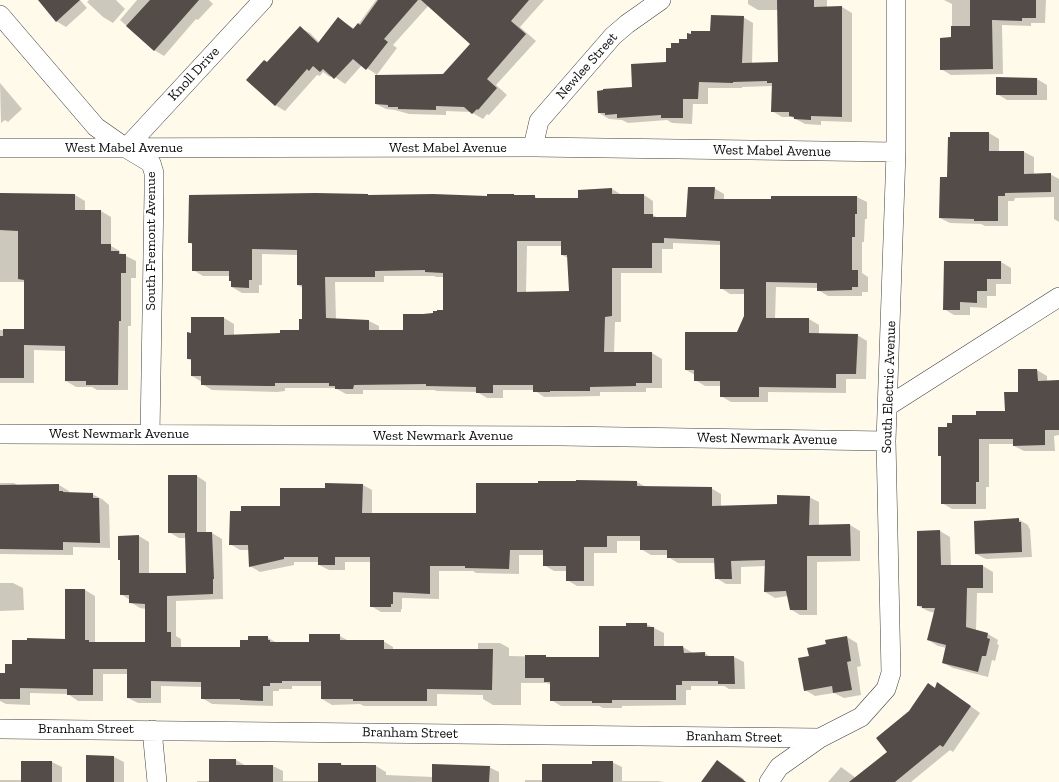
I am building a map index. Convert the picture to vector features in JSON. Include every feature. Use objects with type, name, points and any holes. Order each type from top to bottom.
[{"type":"street","name":"Knoll Drive","points":[[126,148],[263,0]]},
{"type":"street","name":"Newlee Street","points":[[533,148],[539,121],[613,36],[627,24],[662,0]]},
{"type":"street","name":"South Electric Avenue","points":[[769,782],[779,767],[820,738],[861,717],[886,689],[891,673],[886,441],[896,152],[896,0]]},
{"type":"street","name":"South Fremont Avenue","points":[[0,15],[96,127],[151,163],[154,173],[150,435]]},
{"type":"street","name":"West Mabel Avenue","points":[[0,148],[533,148],[896,152]]},
{"type":"street","points":[[888,406],[1059,297]]},
{"type":"street","name":"West Newmark Avenue","points":[[0,434],[561,436],[886,441]]},
{"type":"street","name":"Branham Street","points":[[0,729],[820,738]]},
{"type":"street","points":[[152,730],[157,782]]},
{"type":"building","points":[[38,0],[80,0],[56,22]]},
{"type":"building","points":[[150,0],[199,0],[154,51],[126,26]]},
{"type":"building","points":[[378,0],[418,0],[384,39],[388,42],[366,70],[353,59],[334,79],[323,69],[320,72],[313,66],[309,71],[307,69],[275,106],[246,80],[264,60],[267,62],[300,26],[318,43],[338,17],[353,29],[358,23],[360,25]]},
{"type":"building","points":[[421,0],[529,0],[511,21],[526,34],[487,79],[497,88],[478,110],[477,109],[472,114],[464,107],[436,106],[436,110],[398,109],[398,107],[388,107],[388,105],[375,104],[375,75],[443,74],[470,44]]},
{"type":"building","points":[[777,0],[814,0],[814,7],[842,6],[842,117],[811,116],[811,120],[794,119],[794,117],[789,116],[789,112],[771,112],[772,83],[767,83],[767,81],[733,83],[699,82],[698,99],[683,99],[683,118],[661,118],[661,115],[617,118],[617,114],[605,115],[605,113],[598,113],[597,91],[603,89],[632,87],[631,64],[666,62],[666,48],[671,48],[671,43],[679,43],[679,39],[687,39],[687,33],[691,34],[691,31],[710,31],[711,15],[744,16],[742,63],[778,62]]},
{"type":"building","points":[[970,0],[1036,0],[1036,18],[1022,18],[1022,21],[992,20],[993,69],[940,70],[940,38],[951,37],[951,26],[970,26]]},
{"type":"building","points":[[996,77],[1037,78],[1037,95],[996,95]]},
{"type":"building","points":[[950,132],[989,132],[989,151],[1024,151],[1024,174],[1051,173],[1051,192],[1005,193],[1005,196],[998,196],[998,221],[974,221],[974,219],[939,218],[940,177],[947,177],[948,137],[950,137]]},
{"type":"building","points":[[688,187],[715,187],[714,199],[771,199],[771,196],[857,196],[855,237],[852,237],[852,270],[858,270],[858,287],[852,287],[852,290],[817,291],[817,283],[766,282],[766,318],[809,318],[809,333],[858,334],[856,374],[836,374],[836,388],[759,387],[759,397],[720,397],[720,381],[694,381],[694,370],[685,370],[685,332],[737,332],[744,316],[744,289],[720,289],[720,241],[664,238],[664,243],[652,243],[652,268],[612,268],[612,316],[605,317],[604,352],[652,352],[652,383],[636,383],[636,386],[590,387],[590,391],[550,392],[533,392],[533,385],[493,385],[493,393],[476,393],[476,387],[426,386],[426,384],[354,385],[353,389],[335,389],[335,386],[329,386],[329,383],[275,383],[275,386],[201,385],[201,376],[191,376],[191,359],[187,359],[187,332],[191,333],[191,317],[224,317],[224,335],[280,333],[280,330],[299,330],[299,319],[302,319],[302,285],[297,285],[297,250],[252,249],[252,280],[249,280],[249,288],[231,287],[231,281],[229,281],[229,271],[192,271],[192,243],[188,243],[189,195],[315,193],[487,196],[487,194],[514,194],[535,195],[535,198],[578,198],[578,190],[612,188],[612,194],[644,194],[644,214],[653,214],[653,217],[686,217]],"holes":[[[517,241],[561,241],[561,255],[567,255],[569,291],[517,292]],[[425,270],[425,272],[443,273],[443,310],[433,311],[433,313],[403,314],[403,330],[369,330],[369,320],[326,318],[325,277],[375,277],[375,271]]]},
{"type":"building","points":[[0,193],[75,194],[75,210],[101,210],[101,244],[111,244],[111,251],[119,251],[119,254],[126,254],[126,273],[121,273],[121,321],[119,321],[118,385],[86,385],[86,381],[65,381],[65,346],[24,345],[24,378],[0,378],[0,336],[3,336],[3,329],[24,329],[24,280],[18,279],[18,231],[0,230]]},
{"type":"building","points":[[944,261],[1001,261],[1001,279],[987,279],[987,291],[977,291],[977,303],[960,302],[960,310],[943,310]]},
{"type":"building","points":[[1018,369],[1037,369],[1038,381],[1059,380],[1059,430],[1045,430],[1045,445],[1013,446],[1013,439],[979,439],[979,482],[976,482],[976,504],[941,504],[941,456],[938,456],[938,427],[947,427],[947,423],[952,423],[952,415],[976,415],[976,411],[1005,411],[1004,392],[1018,392]]},
{"type":"building","points":[[168,475],[197,475],[197,532],[212,532],[214,579],[213,594],[167,596],[167,632],[171,632],[171,647],[240,647],[240,640],[248,640],[248,636],[268,636],[268,640],[270,640],[270,642],[309,642],[309,634],[340,634],[340,640],[384,640],[384,649],[493,649],[492,690],[427,689],[427,701],[353,701],[353,699],[321,699],[321,681],[282,681],[282,683],[270,683],[270,686],[263,686],[263,701],[240,699],[201,699],[201,682],[151,681],[151,698],[127,698],[127,669],[93,669],[93,695],[67,695],[67,689],[20,688],[20,699],[0,699],[0,673],[5,673],[5,664],[12,664],[12,640],[27,640],[27,638],[65,639],[65,589],[85,589],[85,640],[89,640],[89,642],[145,642],[145,604],[129,603],[129,595],[120,595],[118,536],[139,535],[139,573],[186,573],[185,533],[168,533]]},
{"type":"building","points":[[538,481],[637,481],[637,486],[712,487],[712,506],[777,504],[777,495],[810,496],[809,525],[850,524],[851,556],[807,556],[807,610],[790,610],[786,591],[764,592],[765,560],[731,561],[732,579],[715,579],[714,558],[667,558],[667,550],[640,550],[640,536],[607,536],[607,547],[584,547],[584,581],[566,581],[566,566],[543,566],[543,550],[510,550],[509,569],[465,568],[465,566],[430,566],[430,594],[393,592],[393,604],[391,604],[391,607],[370,607],[370,557],[335,557],[335,565],[318,565],[318,557],[284,557],[284,559],[249,567],[248,545],[229,545],[230,511],[241,511],[241,506],[280,506],[280,488],[325,488],[325,483],[363,484],[362,513],[476,513],[476,483],[538,483]]},
{"type":"building","points":[[59,484],[59,491],[93,493],[93,498],[99,498],[100,543],[63,542],[63,550],[0,549],[0,485]]},
{"type":"building","points":[[1019,518],[1019,522],[1021,522],[1022,552],[975,554],[974,521]]},
{"type":"building","points":[[940,530],[941,565],[983,565],[983,588],[967,588],[966,627],[988,633],[987,638],[990,639],[986,656],[982,656],[978,672],[942,663],[946,645],[927,640],[935,608],[922,608],[922,606],[917,606],[917,531]]},
{"type":"building","points":[[626,623],[647,623],[647,627],[654,627],[654,646],[683,646],[684,653],[705,652],[705,656],[734,656],[735,684],[718,684],[718,681],[682,681],[682,685],[676,685],[676,700],[612,700],[612,703],[592,703],[592,701],[550,701],[550,682],[544,682],[544,678],[525,678],[525,655],[546,655],[546,657],[599,657],[599,626],[626,626]]},
{"type":"building","points":[[847,636],[851,661],[847,662],[852,690],[833,693],[832,686],[804,691],[798,658],[809,656],[807,648],[826,644],[825,640]]},
{"type":"building","points":[[937,682],[971,706],[943,747],[940,745],[895,782],[849,782],[887,752],[876,738],[909,711],[928,683],[935,688]]},
{"type":"building","points":[[86,755],[114,756],[114,782],[86,782]]},
{"type":"building","points":[[209,759],[236,759],[236,765],[273,765],[273,782],[209,782]]},
{"type":"building","points":[[717,760],[746,782],[701,782]]},
{"type":"building","points":[[21,761],[52,761],[52,782],[21,782]]},
{"type":"building","points":[[592,761],[613,761],[613,782],[542,782],[542,764],[592,764]]},
{"type":"building","points":[[318,763],[341,763],[341,765],[376,765],[376,782],[318,782]]},
{"type":"building","points":[[432,764],[490,766],[489,782],[432,782]]}]
